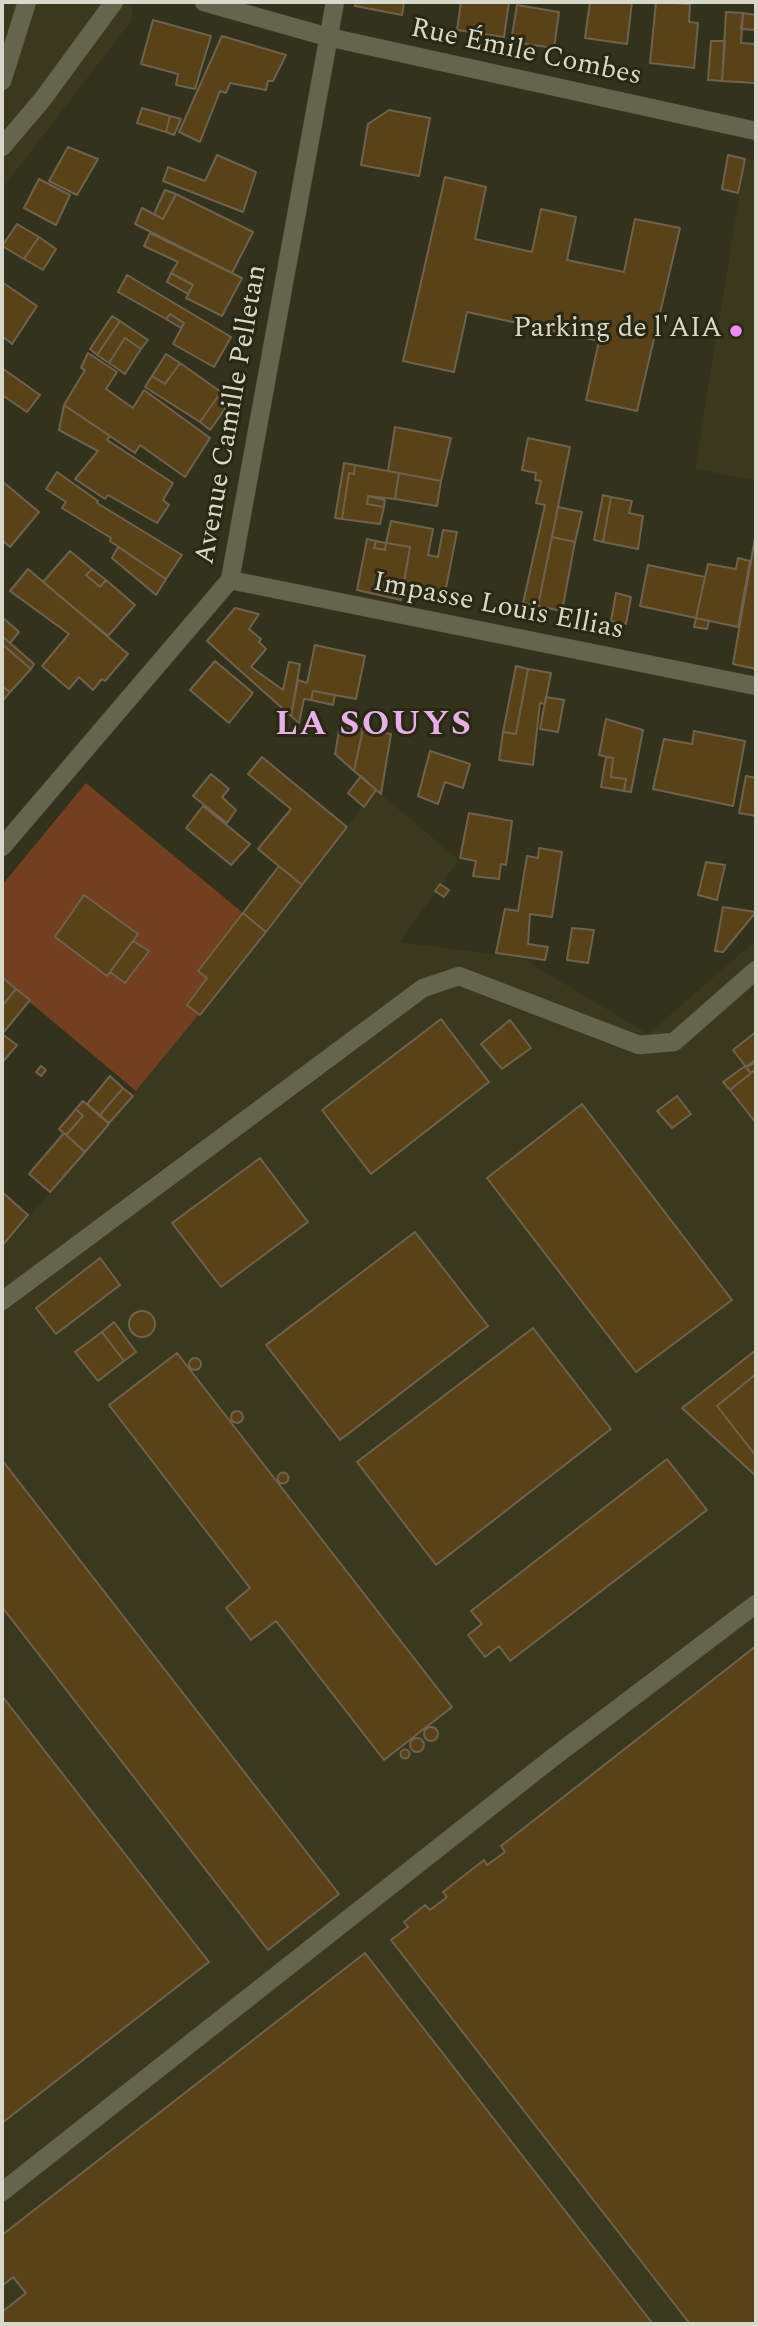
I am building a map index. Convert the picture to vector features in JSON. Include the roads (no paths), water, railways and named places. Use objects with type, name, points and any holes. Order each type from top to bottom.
[{"type":"street","points":[[2,81],[27,2]]},
{"type":"street","points":[[2,147],[42,100],[114,2]]},
{"type":"street","name":"Rue Émile Combes","points":[[204,2],[328,37],[756,131]]},
{"type":"street","name":"Avenue Camille Pelletan","points":[[2,847],[230,580],[335,2]]},
{"type":"street","name":"Impasse Louis Ellias","points":[[230,580],[756,686]]},
{"type":"street","points":[[2,1301],[422,988],[459,976],[639,1045],[674,1042],[756,970]]},
{"type":"street","points":[[2,2192],[551,1759],[756,1604]]},
{"type":"place","name":"Parking de l'AIA","points":[[736,331]]},
{"type":"district","name":"LA SOUYS","points":[[374,727]]}]
